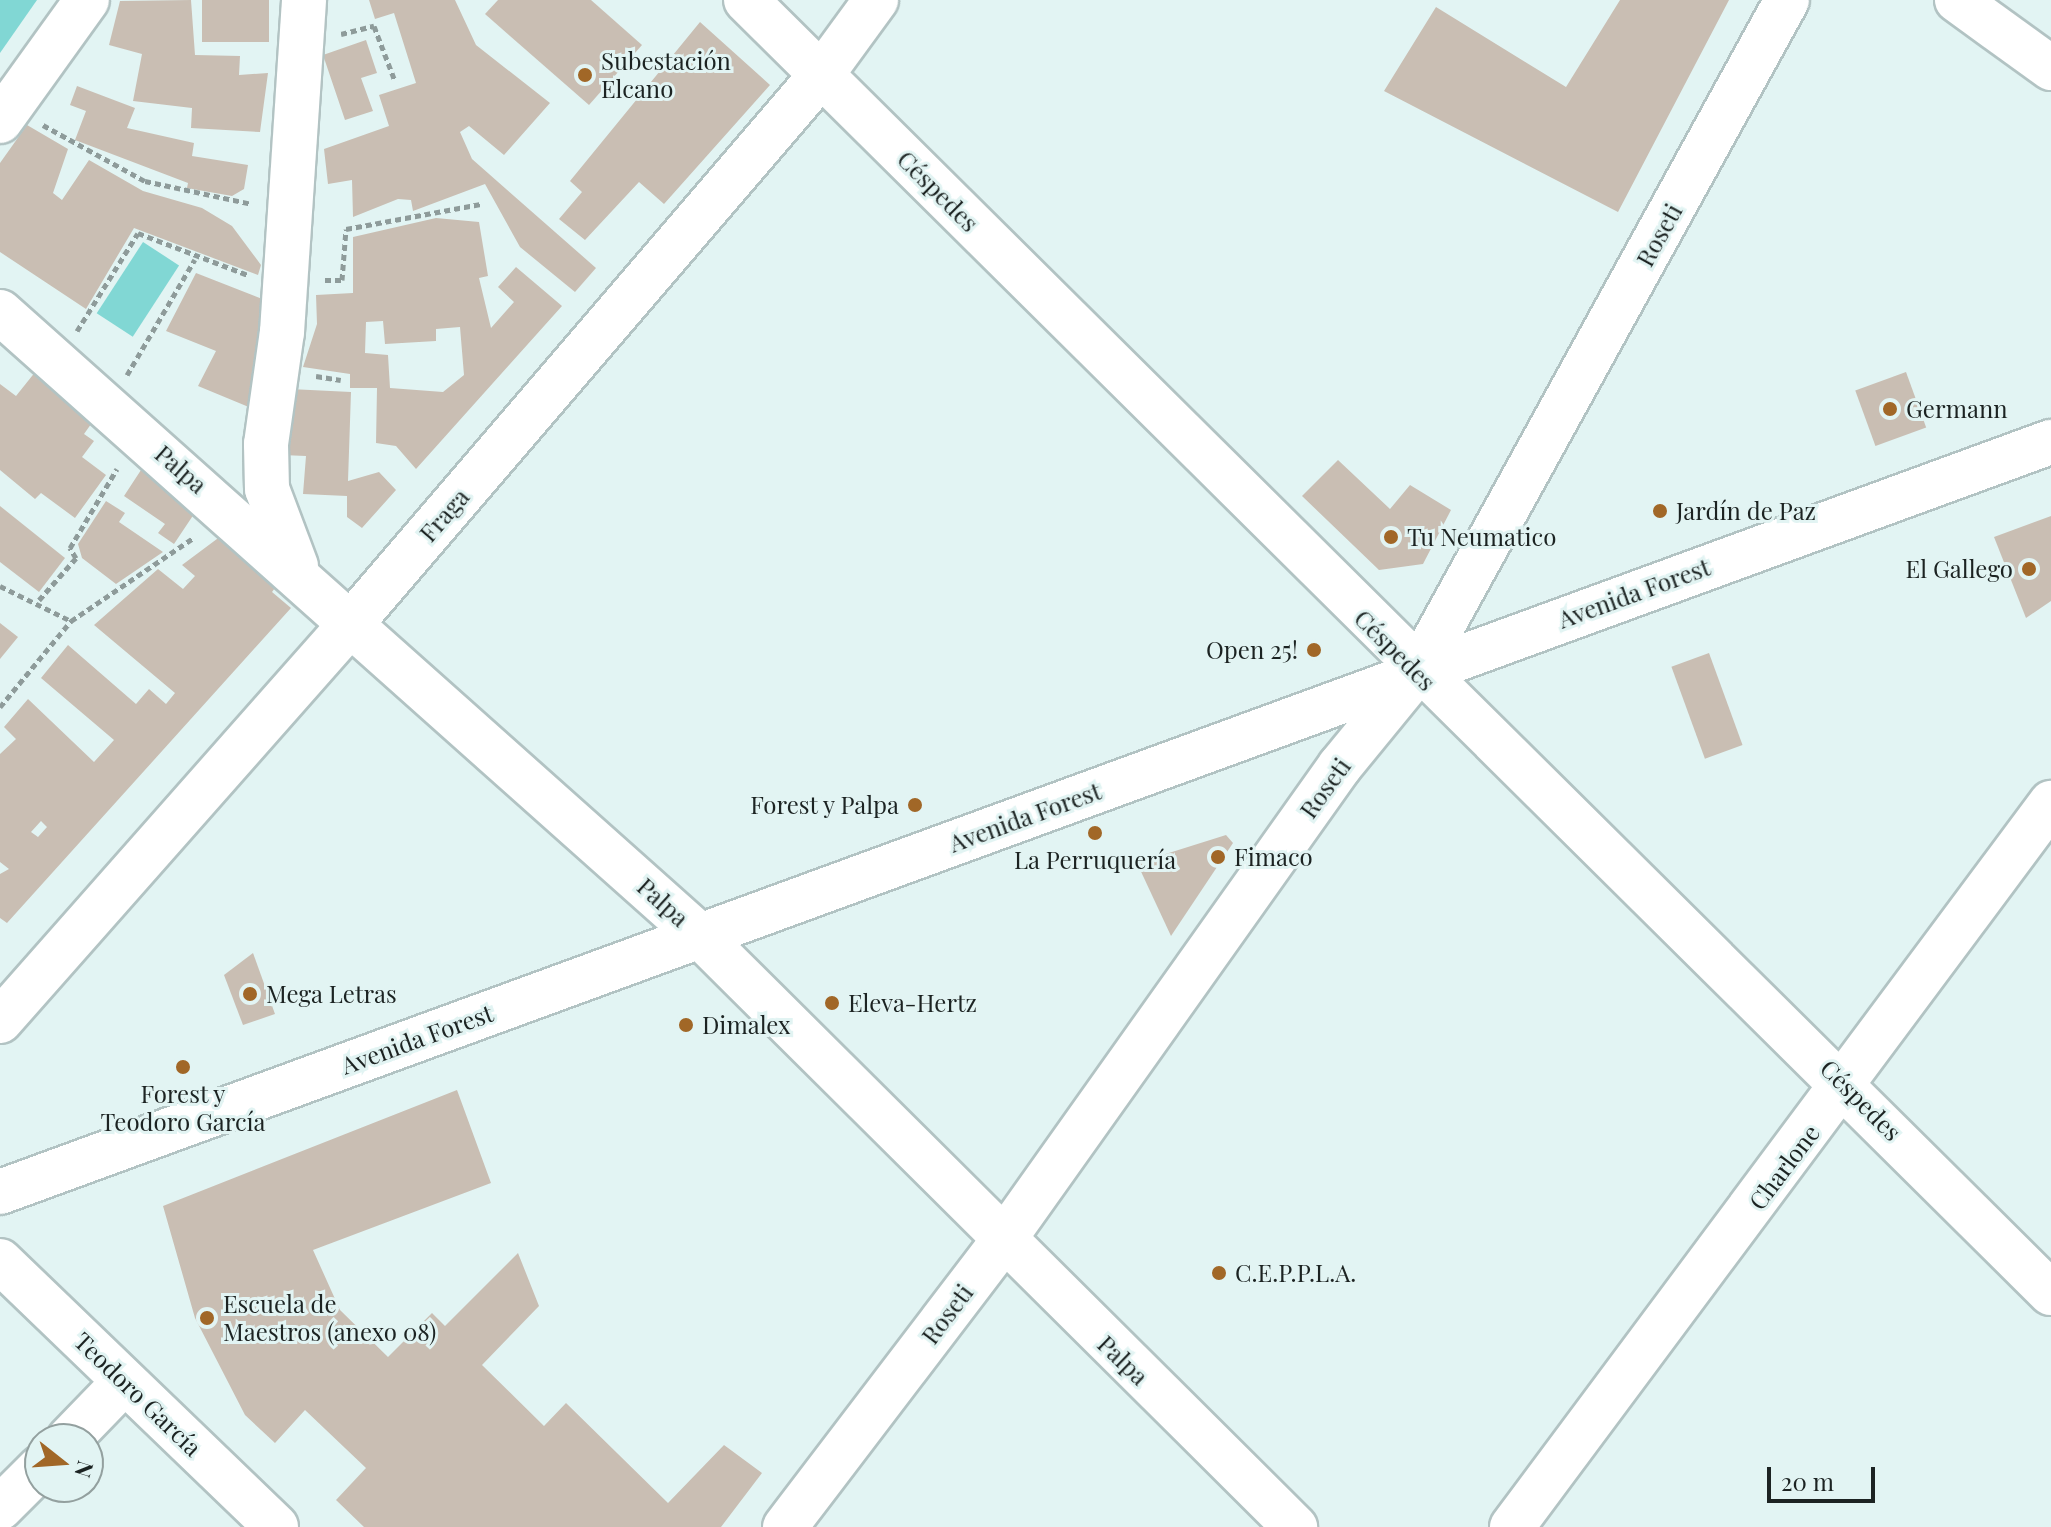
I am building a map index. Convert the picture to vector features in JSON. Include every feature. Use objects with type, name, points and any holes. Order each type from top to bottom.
[{"type":"street","points":[[5,114],[87,0]]},
{"type":"street","points":[[299,572],[267,489],[299,283],[287,208],[304,50],[304,0]]},
{"type":"street","name":"Céspedes","points":[[746,0],[1417,672],[1847,1085],[2051,1293]]},
{"type":"street","name":"Fraga","points":[[0,1021],[354,620],[822,74],[876,0]]},
{"type":"street","name":"Roseti","points":[[785,1527],[1002,1242],[1340,766],[1417,672],[1787,0]]},
{"type":"street","points":[[1957,0],[2051,68]]},
{"type":"street","name":"Palpa","points":[[0,312],[354,620],[700,936],[1002,1242],[1295,1527]]},
{"type":"street","name":"Avenida Forest","points":[[0,1192],[2051,442]]},
{"type":"street","name":"Charlone","points":[[1512,1527],[1847,1085],[2051,803]]},
{"type":"street","name":"Teodoro García","points":[[0,1261],[276,1527]]},
{"type":"street","points":[[84,1423],[124,1382]]},
{"type":"street","points":[[0,1508],[24,1484]]},
{"type":"path","points":[[304,50],[374,26],[395,81]]},
{"type":"path","points":[[5,114],[145,181],[287,208]]},
{"type":"path","points":[[58,362],[138,233],[195,259],[299,283],[342,280],[346,229],[481,204]]},
{"type":"path","points":[[109,406],[195,259]]},
{"type":"path","points":[[39,600],[76,558],[70,548],[121,462]]},
{"type":"path","points":[[0,707],[71,621],[230,512]]},
{"type":"path","points":[[0,586],[39,600],[71,621]]},
{"type":"shaded area","points":[[0,0],[37,0],[0,53]]},
{"type":"shaded area","points":[[143,242],[179,265],[133,337],[97,313]]},
{"type":"building","points":[[191,0],[195,55],[240,56],[239,75],[268,73],[260,132],[191,128],[192,108],[133,101],[142,54],[109,45],[120,1]]},
{"type":"building","points":[[202,0],[269,0],[269,42],[202,42]]},
{"type":"building","points":[[369,0],[455,0],[476,45],[550,103],[504,155],[469,126],[460,132],[472,159],[596,268],[575,292],[520,247],[485,184],[413,211],[411,200],[398,199],[353,217],[352,180],[328,184],[324,149],[389,126],[379,95],[416,83],[394,13],[375,19]]},
{"type":"building","name":"Subestación Elcano","points":[[498,0],[591,0],[642,45],[589,105],[485,14]]},
{"type":"building","points":[[1620,0],[1729,0],[1618,212],[1384,91],[1436,7],[1566,87]]},
{"type":"building","points":[[700,22],[770,85],[664,204],[639,182],[585,240],[559,219],[582,192],[570,181]]},
{"type":"building","points":[[366,40],[377,73],[361,78],[373,111],[345,120],[323,55]]},
{"type":"building","points":[[77,86],[135,108],[127,128],[194,143],[192,156],[248,165],[244,189],[232,196],[187,188],[188,183],[75,140],[86,111],[70,105]]},
{"type":"building","points":[[27,125],[68,149],[53,193],[62,200],[89,160],[143,191],[202,208],[232,226],[261,265],[258,275],[134,228],[86,309],[0,252],[0,163]]},
{"type":"building","points":[[436,218],[479,222],[488,276],[479,278],[491,328],[514,302],[498,287],[516,267],[562,306],[416,469],[396,446],[376,443],[377,388],[350,388],[350,374],[303,367],[317,324],[316,295],[353,293],[353,237]],"holes":[[[383,321],[385,344],[436,341],[436,329],[460,327],[464,375],[443,392],[390,388],[388,355],[365,353],[366,322]]]},
{"type":"building","points":[[196,273],[270,302],[256,410],[198,386],[216,351],[166,331]]},
{"type":"building","points":[[40,366],[101,410],[84,434],[94,441],[82,457],[106,475],[75,518],[41,493],[35,499],[0,470],[0,384],[16,396]]},
{"type":"building","name":"Germann","points":[[1906,372],[1926,427],[1875,446],[1855,390]]},
{"type":"building","points":[[290,389],[351,392],[348,481],[379,472],[396,490],[362,528],[347,517],[347,496],[303,494],[306,456],[282,455]]},
{"type":"building","name":"Tu Neumatico","points":[[1338,460],[1390,509],[1410,485],[1451,510],[1423,564],[1379,570],[1302,496]]},
{"type":"building","points":[[141,470],[198,508],[174,544],[158,533],[165,524],[124,496]]},
{"type":"building","points":[[106,501],[125,513],[119,522],[163,552],[116,584],[82,558],[78,544]]},
{"type":"building","points":[[0,506],[65,558],[39,592],[0,562]]},
{"type":"building","name":"El Gallego","points":[[2051,516],[2051,601],[2026,618],[1994,537]]},
{"type":"building","points":[[229,530],[288,570],[272,592],[291,608],[7,923],[0,918],[0,874],[9,869],[0,862],[0,754],[16,739],[4,727],[28,699],[94,762],[114,740],[41,678],[68,645],[136,704],[149,689],[166,704],[175,693],[94,625],[158,569],[183,589],[195,576],[182,565]],"holes":[[[41,821],[47,827],[38,837],[31,832]]]},
{"type":"building","points":[[0,623],[18,637],[0,659]]},
{"type":"building","points":[[1709,653],[1743,745],[1705,759],[1671,667]]},
{"type":"building","points":[[1226,835],[1233,843],[1171,936],[1137,863]]},
{"type":"building","name":"Mega Letras","points":[[253,953],[275,1014],[243,1025],[224,975]]},
{"type":"building","points":[[457,1090],[491,1183],[313,1250],[340,1310],[388,1357],[432,1313],[445,1326],[518,1253],[539,1306],[482,1365],[544,1426],[566,1403],[668,1503],[724,1445],[762,1473],[721,1527],[364,1527],[336,1500],[366,1468],[305,1410],[275,1443],[245,1415],[195,1318],[163,1206]]},
{"type":"place","name":"Subestación Elcano","points":[[585,75]]},
{"type":"place","name":"Germann","points":[[1890,409]]},
{"type":"place","name":"Jardín de Paz","points":[[1660,511]]},
{"type":"place","name":"Tu Neumatico","points":[[1391,537]]},
{"type":"place","name":"El Gallego","points":[[2029,569]]},
{"type":"place","name":"Open 25!","points":[[1314,650]]},
{"type":"place","name":"Forest y Palpa","points":[[915,805]]},
{"type":"place","name":"La Perruquería","points":[[1095,833]]},
{"type":"place","name":"Fimaco","points":[[1218,857]]},
{"type":"place","name":"Mega Letras","points":[[250,994]]},
{"type":"place","name":"Eleva-Hertz","points":[[832,1003]]},
{"type":"place","name":"Dimalex","points":[[686,1025]]},
{"type":"place","name":"Forest y Teodoro García","points":[[183,1067]]},
{"type":"place","name":"C.E.P.P.L.A.","points":[[1219,1273]]},
{"type":"place","name":"Escuela de Maestros (anexo 08)","points":[[207,1318]]}]
